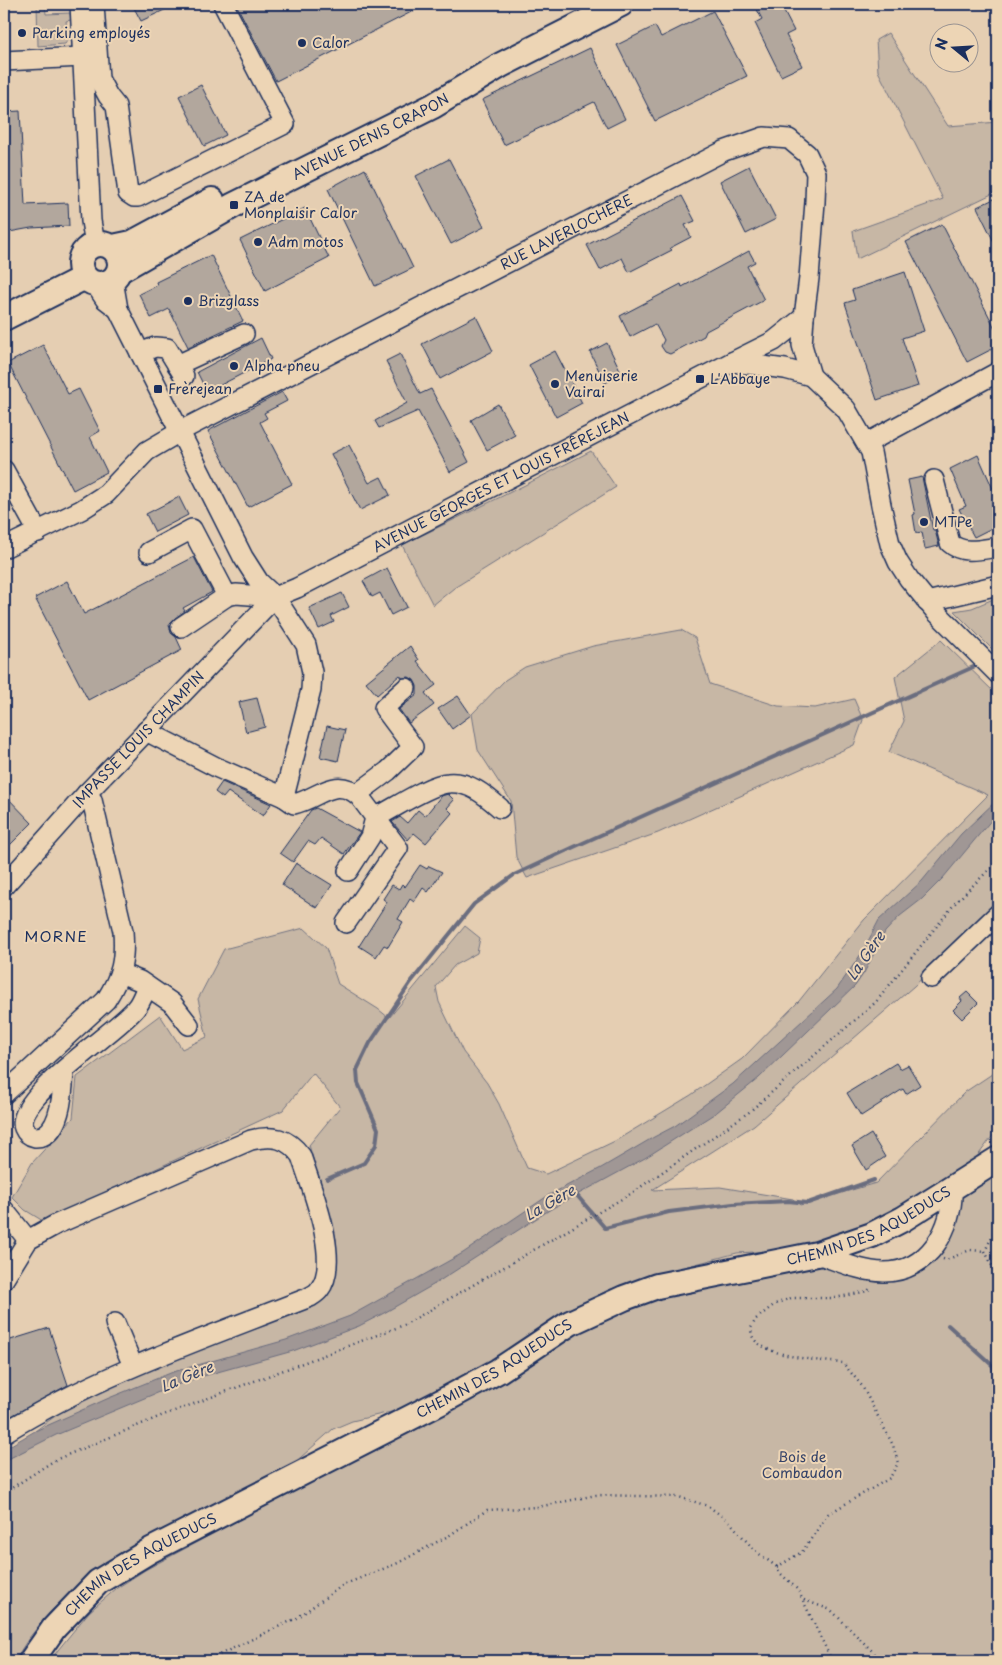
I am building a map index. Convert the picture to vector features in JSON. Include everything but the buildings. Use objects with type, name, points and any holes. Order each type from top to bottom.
[{"type":"main road","name":"AVENUE DENIS CRAPON","points":[[4,318],[99,274],[433,106],[500,65],[621,4]]},
{"type":"main road","points":[[104,246],[118,254],[121,261],[99,274],[84,251],[104,246],[132,243],[173,220],[427,92],[500,65]]},
{"type":"main road","name":"AVENUE DENIS CRAPON","points":[[4,301],[99,274]]},
{"type":"main road","name":"CHEMIN DES AQUEDUCS","points":[[31,1661],[54,1628],[98,1582],[151,1550],[466,1389],[498,1371],[570,1323],[624,1298],[657,1286],[817,1254],[872,1235],[903,1219],[998,1159]]},
{"type":"street","points":[[80,4],[91,221],[104,246]]},
{"type":"street","points":[[94,4],[99,79],[116,106],[128,193],[134,197],[138,197],[285,124],[223,4]]},
{"type":"street","points":[[4,61],[82,56]]},
{"type":"street","name":"RUE LAVERLOCHÈRE","points":[[4,548],[80,510],[106,494],[147,452],[180,431],[724,151],[764,137],[790,139],[807,154],[816,174],[802,345],[811,376]]},
{"type":"street","points":[[99,274],[105,299],[118,309],[243,557],[259,582],[275,597],[306,645],[312,672],[311,690],[284,796]]},
{"type":"street","points":[[732,362],[774,341],[804,317]]},
{"type":"street","points":[[140,353],[155,347],[167,348],[180,371],[244,334]]},
{"type":"street","points":[[732,362],[785,369],[811,376],[846,409],[871,452],[890,544],[898,562],[908,579],[927,602],[998,674]]},
{"type":"street","name":"AVENUE GEORGES ET LOUIS FRÊREJEAN","points":[[275,597],[297,588],[732,362]]},
{"type":"street","points":[[867,443],[998,372]]},
{"type":"street","points":[[4,470],[38,532]]},
{"type":"street","points":[[934,480],[950,543],[955,548],[965,551],[998,547]]},
{"type":"street","points":[[149,552],[192,529],[227,596]]},
{"type":"street","points":[[927,602],[998,585]]},
{"type":"street","points":[[182,627],[227,596],[236,594],[275,597]]},
{"type":"street","name":"IMPASSE LOUIS CHAMPIN","points":[[4,886],[146,730],[275,597]]},
{"type":"street","points":[[357,794],[388,771],[413,747],[384,708],[406,688]]},
{"type":"street","points":[[146,730],[218,768],[284,796],[294,804],[302,803],[318,794],[340,787],[352,790],[357,794],[398,848],[346,923]]},
{"type":"street","points":[[348,871],[370,837],[375,818],[420,793],[447,783],[469,786],[483,794],[500,808]]},
{"type":"street","points":[[4,1094],[106,1000],[116,984],[123,966],[123,931],[92,800],[87,793]]},
{"type":"street","points":[[931,978],[998,914]]},
{"type":"street","points":[[120,973],[147,986],[172,1003],[189,1025]]},
{"type":"street","points":[[64,1070],[136,1009],[147,986]]},
{"type":"street","points":[[4,1280],[28,1240],[56,1224],[251,1140],[264,1137],[276,1138],[294,1146],[301,1156],[326,1240],[328,1265],[325,1278],[319,1290],[310,1297],[133,1366],[81,1390],[4,1433]]},
{"type":"street","points":[[817,1254],[869,1270],[885,1272],[902,1270],[927,1256],[939,1240],[947,1222],[952,1202],[952,1188]]},
{"type":"street","points":[[4,1210],[28,1240]]},
{"type":"street","points":[[115,1324],[133,1366]]},
{"type":"path","points":[[4,1493],[55,1460],[161,1416],[404,1325],[632,1193],[750,1112],[876,1002],[956,902],[998,861]]},
{"type":"path","points":[[985,1250],[998,1224]]},
{"type":"path","points":[[927,1256],[946,1260],[970,1250],[985,1250]]},
{"type":"path","points":[[985,1250],[998,1278]]},
{"type":"path","points":[[777,1567],[802,1552],[828,1514],[890,1478],[898,1463],[893,1445],[862,1386],[843,1363],[784,1355],[763,1346],[754,1339],[751,1328],[756,1319],[775,1304],[792,1298],[835,1298],[868,1290],[885,1272]]},
{"type":"path","points":[[206,1661],[297,1618],[343,1585],[398,1564],[450,1535],[487,1510],[538,1507],[596,1495],[680,1497],[708,1506],[729,1521],[754,1550],[777,1567],[780,1573],[798,1590],[832,1661]]},
{"type":"path","points":[[803,1600],[831,1610],[882,1661]]},
{"type":"green space","points":[[37,4],[45,4],[46,14],[70,13],[71,20],[66,21],[67,30],[71,30],[72,34],[65,44],[38,46]]},
{"type":"green space","points":[[888,33],[948,126],[998,122],[998,191],[857,259],[853,231],[943,199],[878,71],[876,40]]},
{"type":"green space","points":[[591,451],[616,487],[454,588],[433,605],[402,545]]},
{"type":"green space","points":[[998,597],[998,655],[954,611],[972,608]]},
{"type":"green space","points":[[681,630],[695,638],[710,684],[778,706],[815,708],[854,699],[863,720],[854,745],[658,833],[527,878],[516,857],[511,801],[478,750],[472,714],[505,680],[525,667],[593,646]]},
{"type":"green space","points":[[941,640],[998,696],[998,907],[914,986],[754,1125],[652,1190],[720,1187],[793,1199],[800,1205],[876,1183],[965,1092],[998,1070],[998,1131],[971,1165],[921,1196],[868,1225],[789,1250],[737,1253],[608,1290],[572,1310],[502,1355],[427,1397],[391,1412],[352,1421],[333,1429],[276,1479],[107,1565],[77,1586],[50,1612],[29,1638],[14,1661],[4,1661],[4,1461],[38,1443],[35,1431],[78,1399],[333,1280],[336,1239],[309,1145],[340,1107],[313,1073],[283,1110],[43,1221],[25,1210],[12,1197],[32,1163],[73,1118],[77,1077],[160,1015],[182,1049],[207,1037],[198,999],[224,949],[304,928],[326,948],[338,984],[389,1018],[465,926],[480,938],[477,953],[455,965],[436,987],[439,1002],[463,1052],[487,1083],[499,1104],[527,1168],[546,1174],[615,1141],[691,1095],[742,1059],[799,1001],[864,920],[988,795],[889,752],[904,721],[895,677]]},
{"type":"green space","name":"Bois de Combaudon","points":[[998,1167],[998,1661],[50,1661],[89,1612],[117,1588],[145,1570],[279,1498],[380,1448],[480,1393],[589,1324],[623,1310],[676,1293],[826,1260],[893,1276],[912,1275],[930,1263],[962,1189]]},
{"type":"water","name":"La Gère","points":[[998,799],[998,812],[943,878],[885,932],[864,973],[855,986],[759,1078],[717,1112],[645,1158],[551,1209],[433,1285],[359,1326],[293,1351],[196,1378],[166,1389],[56,1435],[4,1461],[4,1449],[35,1431],[109,1398],[173,1372],[286,1340],[350,1316],[463,1253],[549,1195],[675,1126],[733,1084],[837,989],[863,951],[879,920],[922,881],[961,834]]},
{"type":"waterway","points":[[327,1179],[364,1163],[376,1145],[378,1129],[358,1083],[357,1070],[370,1043],[411,982],[474,904],[514,875],[980,664]]},
{"type":"waterway","name":"La Gère","points":[[574,1192],[605,1228],[669,1212],[733,1204],[788,1201],[808,1203],[874,1180]]},
{"type":"waterway","points":[[948,1325],[993,1366],[998,1386]]},
{"type":"place","name":"Parking employés","points":[[22,33]]},
{"type":"place","name":"Calor","points":[[302,43]]},
{"type":"place","name":"ZA de Monplaisir Calor","points":[[234,205]]},
{"type":"place","name":"Adm motos","points":[[258,242]]},
{"type":"place","name":"Brizglass","points":[[188,301]]},
{"type":"place","name":"Alpha pneu","points":[[234,366]]},
{"type":"place","name":"L'Abbaye","points":[[700,379]]},
{"type":"place","name":"Menuiserie Vairai","points":[[555,384]]},
{"type":"place","name":"Frèrejean","points":[[158,389]]},
{"type":"place","name":"MTPe","points":[[924,522]]},
{"type":"district","name":"MORNE","points":[[56,937]]}]
